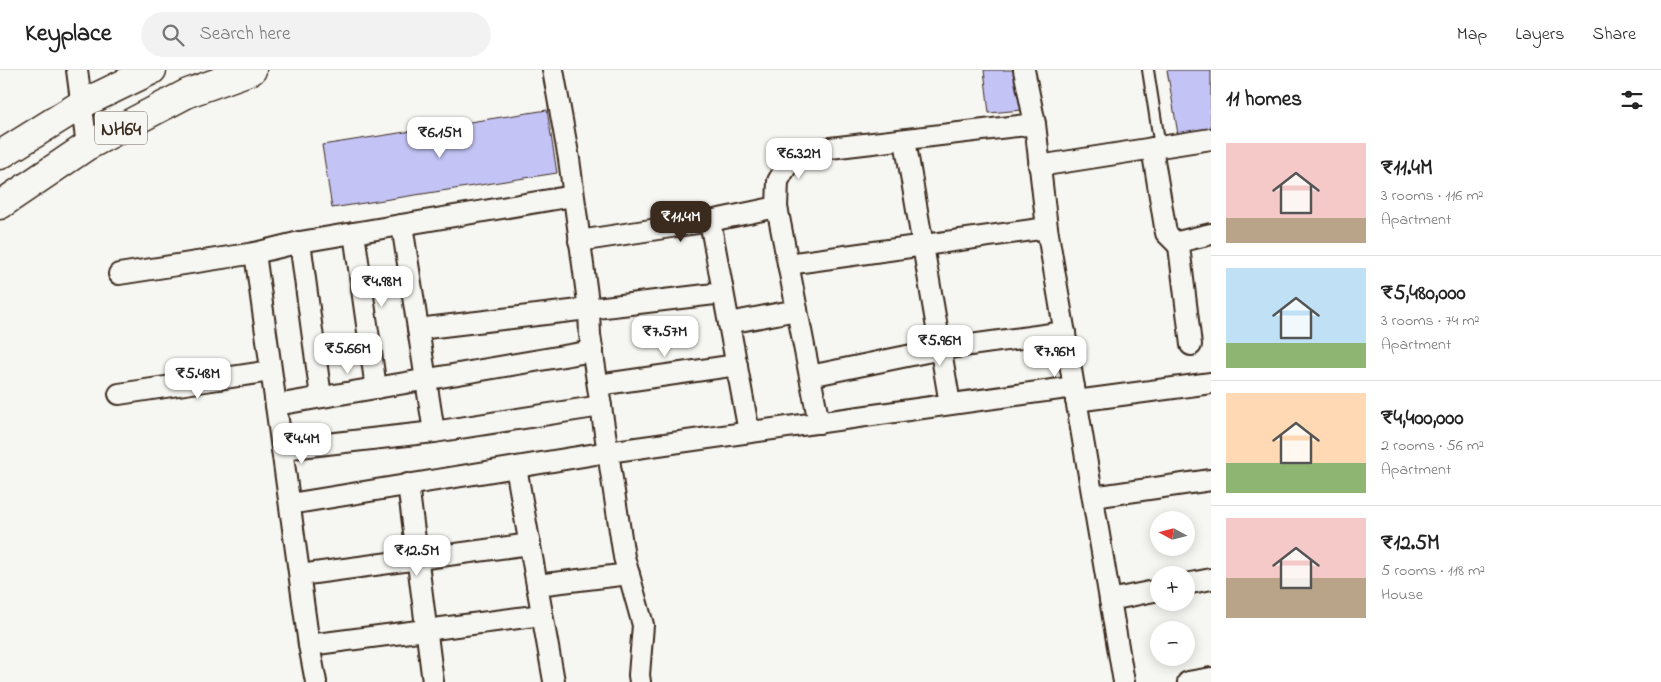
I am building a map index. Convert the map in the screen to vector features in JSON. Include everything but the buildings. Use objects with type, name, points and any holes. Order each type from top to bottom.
[{"type":"highway","name":"NH64","points":[[0,155],[82,104],[152,70]]},
{"type":"highway","name":"NH64","points":[[0,204],[87,146],[188,93],[252,70]]},
{"type":"street","points":[[77,70],[87,146]]},
{"type":"street","points":[[553,70],[569,159],[593,351],[624,557],[643,625],[640,682]]},
{"type":"street","points":[[1024,70],[1035,124],[1048,228],[1124,682]]},
{"type":"street","points":[[819,422],[778,207],[778,181],[790,162],[813,150],[1035,124]]},
{"type":"street","points":[[1039,166],[1211,139]]},
{"type":"street","points":[[905,140],[950,404]]},
{"type":"street","points":[[1156,148],[1166,233],[1179,246],[1191,345]]},
{"type":"street","points":[[119,274],[255,253],[300,242],[573,196]]},
{"type":"street","points":[[578,241],[710,221],[778,207]]},
{"type":"street","points":[[710,221],[749,432]]},
{"type":"street","points":[[402,225],[434,432]]},
{"type":"street","points":[[788,264],[1048,228]]},
{"type":"street","points":[[354,233],[376,388]]},
{"type":"street","points":[[1179,246],[1182,241],[1211,234]]},
{"type":"street","points":[[300,242],[321,397]]},
{"type":"street","points":[[255,253],[316,682]]},
{"type":"street","points":[[418,330],[723,293]]},
{"type":"street","points":[[729,323],[797,310]]},
{"type":"street","points":[[810,376],[941,349],[1065,332]]},
{"type":"street","points":[[276,405],[593,351]]},
{"type":"street","points":[[598,385],[737,365]]},
{"type":"street","points":[[119,394],[272,370]]},
{"type":"street","points":[[290,504],[608,452],[950,404],[1211,383]]},
{"type":"street","points":[[282,449],[434,432],[601,406]]},
{"type":"street","points":[[516,467],[554,682]]},
{"type":"street","points":[[1093,497],[1211,480]]},
{"type":"street","points":[[408,484],[434,682]]},
{"type":"street","points":[[300,575],[530,544]]},
{"type":"street","points":[[537,585],[629,574]]},
{"type":"street","points":[[1195,583],[1211,580]]},
{"type":"street","points":[[1110,600],[1150,592]]},
{"type":"street","points":[[310,645],[542,615]]},
{"type":"street","points":[[1188,682],[1211,678]]},
{"type":"lane","points":[[1148,70],[1156,148]]}]
